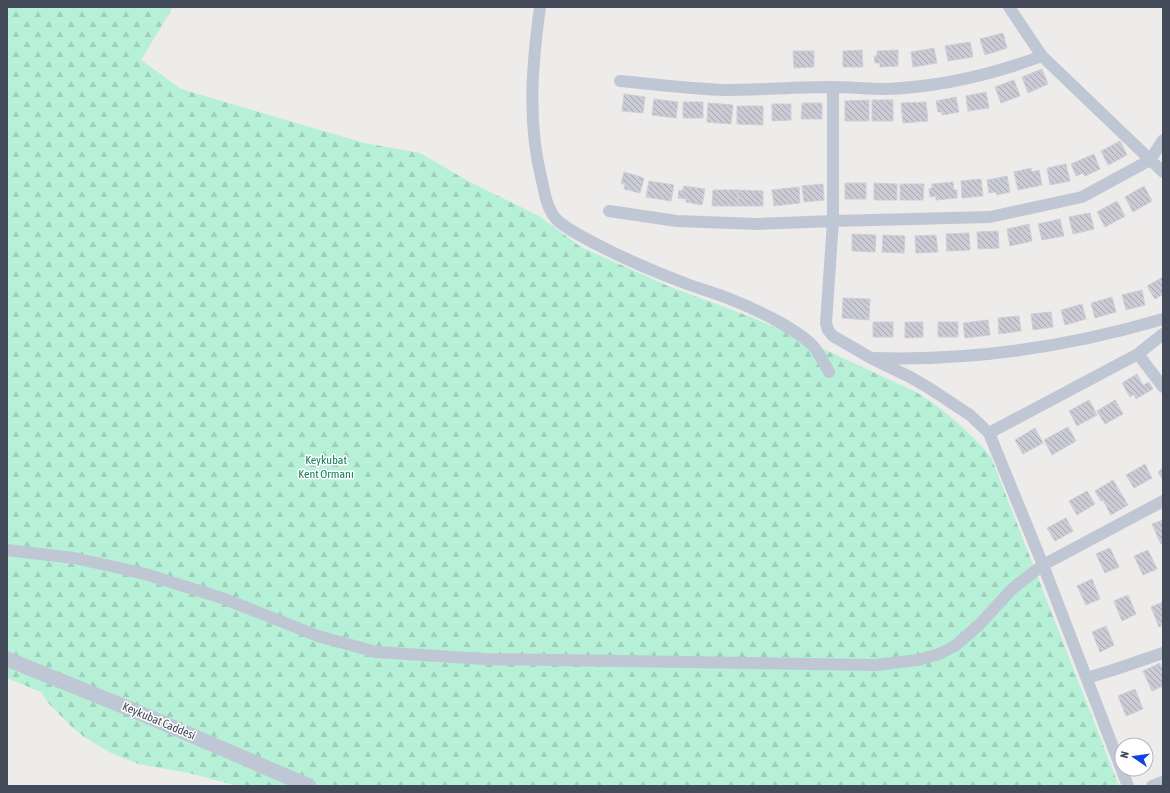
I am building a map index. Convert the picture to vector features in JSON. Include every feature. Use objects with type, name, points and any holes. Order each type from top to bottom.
[{"type":"street","points":[[540,7],[532,81],[533,127],[538,167],[548,205],[556,218],[567,228],[628,260],[688,285],[741,303],[777,321],[810,343],[817,351],[829,372]]},
{"type":"street","points":[[1009,7],[1042,56],[1163,172]]},
{"type":"street","points":[[620,81],[724,90],[833,87],[885,89],[938,84],[987,74],[1042,56]]},
{"type":"street","points":[[833,87],[833,221],[827,326],[833,336],[870,358],[910,377],[950,401],[970,415],[989,433],[1087,678],[1128,786]]},
{"type":"street","points":[[608,211],[677,221],[758,224],[990,217],[1082,197],[1150,160],[1163,140]]},
{"type":"street","points":[[870,358],[938,358],[1019,351],[1090,338],[1163,319]]},
{"type":"street","points":[[989,433],[1138,354],[1163,334]]},
{"type":"street","points":[[1138,354],[1163,387]]},
{"type":"street","points":[[7,550],[74,558],[138,573],[222,598],[318,636],[376,652],[484,659],[876,665],[906,662],[930,657],[947,650],[962,641],[1012,589],[1042,566],[1163,500]]},
{"type":"street","points":[[1087,678],[1163,653]]},
{"type":"street","name":"Keykubat Caddesi","points":[[7,659],[135,711],[309,786]]},
{"type":"street","points":[[1152,786],[1163,782]]},
{"type":"green space","name":"Keykubat Kent Ormanı","points":[[7,7],[173,7],[141,60],[181,89],[364,143],[420,153],[468,181],[539,216],[581,247],[668,286],[751,317],[800,338],[916,392],[937,406],[974,438],[991,457],[1114,773],[1114,777],[1115,777],[1119,786],[238,786],[189,773],[138,764],[109,752],[83,736],[71,726],[50,705],[41,692],[7,678]]},
{"type":"building","points":[[1003,33],[1007,48],[985,55],[980,39]]},
{"type":"building","points":[[970,42],[973,57],[948,61],[945,46]]},
{"type":"building","points":[[934,48],[937,63],[913,67],[911,52]]},
{"type":"building","points":[[862,50],[863,67],[843,67],[843,51]]},
{"type":"building","points":[[898,50],[898,66],[880,67],[880,63],[875,63],[874,56],[877,56],[877,51]]},
{"type":"building","points":[[793,51],[814,51],[814,67],[794,68]]},
{"type":"building","points":[[1042,69],[1048,84],[1028,93],[1022,77]]},
{"type":"building","points":[[1014,80],[1020,96],[1001,103],[995,87]]},
{"type":"building","points":[[986,92],[989,108],[968,111],[966,96]]},
{"type":"building","points":[[624,94],[645,97],[643,113],[622,111]]},
{"type":"building","points":[[956,97],[959,112],[942,115],[942,112],[938,112],[936,101]]},
{"type":"building","points":[[654,99],[678,102],[676,118],[652,115]]},
{"type":"building","points":[[869,100],[869,121],[845,121],[845,101]]},
{"type":"building","points":[[872,100],[893,100],[893,121],[872,121]]},
{"type":"building","points":[[683,102],[703,102],[703,118],[683,118]]},
{"type":"building","points":[[926,102],[928,121],[903,123],[901,103]]},
{"type":"building","points":[[708,103],[733,105],[731,124],[707,122]]},
{"type":"building","points":[[802,103],[822,103],[822,119],[801,119]]},
{"type":"building","points":[[772,104],[791,104],[791,120],[772,121]]},
{"type":"building","points":[[737,106],[763,106],[763,125],[737,124]]},
{"type":"building","points":[[1120,141],[1127,155],[1108,165],[1101,151]]},
{"type":"building","points":[[1094,154],[1100,169],[1085,176],[1083,173],[1076,176],[1071,164]]},
{"type":"building","points":[[1066,164],[1070,181],[1050,185],[1047,168]]},
{"type":"building","points":[[1031,168],[1032,172],[1039,170],[1042,185],[1018,190],[1014,172]]},
{"type":"building","points":[[624,172],[644,178],[640,193],[624,189],[625,185],[621,183]]},
{"type":"building","points":[[1007,176],[1010,192],[997,195],[996,192],[989,193],[987,180]]},
{"type":"building","points":[[981,179],[983,196],[962,198],[961,181]]},
{"type":"building","points":[[649,181],[674,185],[671,201],[646,197]]},
{"type":"building","points":[[953,182],[954,190],[957,190],[957,198],[936,200],[936,196],[930,197],[929,189],[932,188],[932,184]]},
{"type":"building","points":[[845,183],[866,183],[866,199],[845,199]]},
{"type":"building","points":[[874,183],[897,184],[897,200],[874,200]]},
{"type":"building","points":[[823,184],[824,200],[804,202],[802,186]]},
{"type":"building","points":[[900,184],[924,184],[923,200],[900,200]]},
{"type":"building","points":[[684,186],[705,189],[702,205],[686,202],[686,199],[678,198],[679,190],[682,191]]},
{"type":"building","points":[[1144,186],[1152,201],[1133,212],[1125,197]]},
{"type":"building","points":[[799,187],[800,203],[774,206],[772,190]]},
{"type":"building","points":[[713,190],[738,190],[738,206],[712,206]]},
{"type":"building","points":[[738,190],[763,191],[763,206],[738,206]]},
{"type":"building","points":[[1117,201],[1125,216],[1105,227],[1097,212]]},
{"type":"building","points":[[1090,213],[1094,229],[1073,234],[1069,217]]},
{"type":"building","points":[[1060,219],[1064,236],[1042,240],[1038,224]]},
{"type":"building","points":[[1029,224],[1032,241],[1010,246],[1007,229]]},
{"type":"building","points":[[998,231],[999,248],[978,249],[977,232]]},
{"type":"building","points":[[969,233],[970,250],[947,251],[946,234]]},
{"type":"building","points":[[852,234],[876,235],[875,252],[852,251]]},
{"type":"building","points":[[883,235],[905,236],[904,253],[882,252]]},
{"type":"building","points":[[936,235],[938,252],[916,253],[915,236]]},
{"type":"building","points":[[1163,277],[1163,294],[1155,299],[1147,286]]},
{"type":"building","points":[[1142,290],[1145,305],[1126,310],[1122,295]]},
{"type":"building","points":[[1112,297],[1116,312],[1095,318],[1091,303]]},
{"type":"building","points":[[843,298],[870,299],[869,320],[842,318]]},
{"type":"building","points":[[1082,304],[1086,319],[1065,325],[1061,310]]},
{"type":"building","points":[[1051,312],[1053,327],[1033,330],[1031,314]]},
{"type":"building","points":[[1019,316],[1021,331],[999,334],[998,318]]},
{"type":"building","points":[[988,320],[990,335],[965,338],[963,323]]},
{"type":"building","points":[[873,322],[893,322],[893,337],[873,337]]},
{"type":"building","points":[[905,322],[923,322],[923,337],[905,338]]},
{"type":"building","points":[[938,322],[958,322],[958,337],[938,337]]},
{"type":"building","points":[[1137,374],[1143,385],[1149,382],[1153,389],[1136,399],[1134,394],[1130,397],[1122,383]]},
{"type":"building","points":[[1089,400],[1097,415],[1077,426],[1069,411]]},
{"type":"building","points":[[1115,400],[1123,414],[1105,424],[1097,411]]},
{"type":"building","points":[[1068,427],[1076,441],[1052,455],[1044,440]]},
{"type":"building","points":[[1035,428],[1043,443],[1023,454],[1015,440]]},
{"type":"building","points":[[1145,464],[1152,478],[1134,488],[1126,475]]},
{"type":"building","points":[[1163,468],[1163,480],[1158,472]]},
{"type":"building","points":[[1113,480],[1128,505],[1111,515],[1103,500],[1101,501],[1095,491]]},
{"type":"building","points":[[1087,491],[1095,504],[1077,515],[1069,501]]},
{"type":"building","points":[[1066,518],[1073,531],[1055,541],[1047,528]]},
{"type":"building","points":[[1163,520],[1163,543],[1161,544],[1152,524]]},
{"type":"building","points":[[1110,548],[1119,567],[1105,573],[1096,554]]},
{"type":"building","points":[[1148,550],[1157,569],[1143,575],[1134,556]]},
{"type":"building","points":[[1092,579],[1100,599],[1086,605],[1077,586]]},
{"type":"building","points":[[1128,595],[1136,614],[1122,621],[1114,601]]},
{"type":"building","points":[[1163,602],[1163,625],[1159,627],[1151,607]]},
{"type":"building","points":[[1106,626],[1114,645],[1100,652],[1092,632]]},
{"type":"building","points":[[1160,663],[1163,671],[1163,686],[1152,691],[1143,671]]},
{"type":"building","points":[[1135,689],[1143,709],[1126,716],[1118,696]]}]
